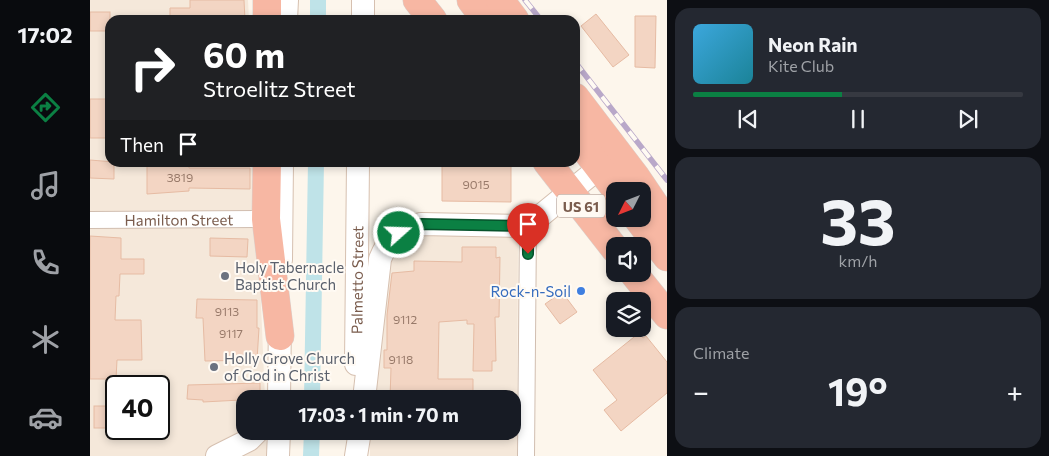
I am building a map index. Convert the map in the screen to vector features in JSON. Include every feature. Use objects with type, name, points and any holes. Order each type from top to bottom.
[{"type":"highway","points":[[267,0],[267,15]]},
{"type":"highway","points":[[471,0],[482,15]]},
{"type":"highway","points":[[500,0],[511,15]]},
{"type":"highway","points":[[580,106],[625,182]]},
{"type":"highway","name":"US 61","points":[[580,143],[599,168],[623,182]]},
{"type":"highway","points":[[267,167],[266,219],[280,336]]},
{"type":"highway","name":"US 61","points":[[551,167],[606,238]]},
{"type":"highway","points":[[646,230],[666,257]]},
{"type":"highway","points":[[640,282],[666,315]]},
{"type":"street","points":[[286,0],[286,15]]},
{"type":"street","points":[[363,0],[363,15]]},
{"type":"street","points":[[278,390],[282,167]]},
{"type":"street","name":"Palmetto Street","points":[[356,390],[358,167]]},
{"type":"street","points":[[365,390],[380,259],[391,239],[409,227],[421,224],[528,226],[599,168]]},
{"type":"street","name":"Hamilton Street","points":[[90,220],[266,219]]},
{"type":"street","points":[[526,456],[528,226]]},
{"type":"street","points":[[217,456],[246,440]]},
{"type":"street","points":[[278,456],[279,440]]},
{"type":"street","points":[[356,440],[356,456]]},
{"type":"street","points":[[356,456],[359,440]]},
{"type":"shaded area","points":[[90,0],[248,0],[249,15],[105,15],[105,167],[255,167],[265,390],[236,390],[236,440],[266,440],[267,456],[90,456]]},
{"type":"shaded area","points":[[374,232],[518,236],[517,390],[371,390]]},
{"type":"shaded area","points":[[370,440],[517,440],[517,456],[370,456]]},
{"type":"building","points":[[190,0],[244,0],[245,15],[170,15],[170,8],[190,8]]},
{"type":"building","points":[[90,12],[110,12],[110,15],[105,15],[105,31],[90,31]]},
{"type":"building","points":[[596,14],[629,55],[613,67],[581,26]]},
{"type":"building","points":[[635,16],[656,16],[655,68],[635,67]]},
{"type":"building","points":[[90,99],[105,99],[105,138],[90,138]]},
{"type":"building","points":[[90,160],[105,161],[105,167],[114,167],[114,179],[90,178]]},
{"type":"building","points":[[147,167],[250,168],[250,189],[189,188],[189,191],[147,194]]},
{"type":"building","points":[[442,167],[511,167],[511,202],[442,201]]},
{"type":"building","points":[[90,236],[121,238],[121,259],[144,259],[144,274],[120,274],[119,296],[116,296],[115,320],[141,320],[142,360],[117,360],[116,375],[105,375],[105,379],[90,379]]},
{"type":"building","points":[[210,238],[248,239],[247,257],[210,256]]},
{"type":"building","points":[[462,247],[496,247],[496,258],[500,257],[499,317],[495,317],[496,361],[492,361],[492,371],[473,371],[474,324],[467,324],[467,320],[439,322],[438,379],[473,379],[473,390],[390,390],[391,368],[384,368],[384,350],[387,350],[387,315],[392,273],[414,271],[414,261],[462,262]]},
{"type":"building","points":[[562,292],[577,312],[560,324],[545,304]]},
{"type":"building","points":[[197,299],[257,300],[257,328],[259,328],[257,360],[205,361],[203,318],[196,318]]},
{"type":"building","points":[[634,337],[647,337],[667,362],[667,393],[621,431],[604,410],[617,400],[593,370]]},
{"type":"building","points":[[260,383],[260,390],[236,390],[236,400],[203,402],[203,400],[187,399],[188,385]]},
{"type":"building","points":[[94,406],[105,406],[105,428],[94,428]]},
{"type":"waterway","points":[[318,0],[318,15]]},
{"type":"waterway","points":[[312,390],[316,167]]},
{"type":"waterway","points":[[311,456],[312,440]]},
{"type":"railway","points":[[525,0],[537,15]]},
{"type":"railway","points":[[580,68],[667,180]]},
{"type":"place","name":"Holy Tabernacle Baptist Church","points":[[225,276]]},
{"type":"place","name":"Rock-n-Soil","points":[[581,291]]},
{"type":"place","name":"Holly Grove Church of God in Christ","points":[[214,367]]},
{"type":"route","points":[[399,233],[409,227],[421,224],[528,226],[528,254]]}]
